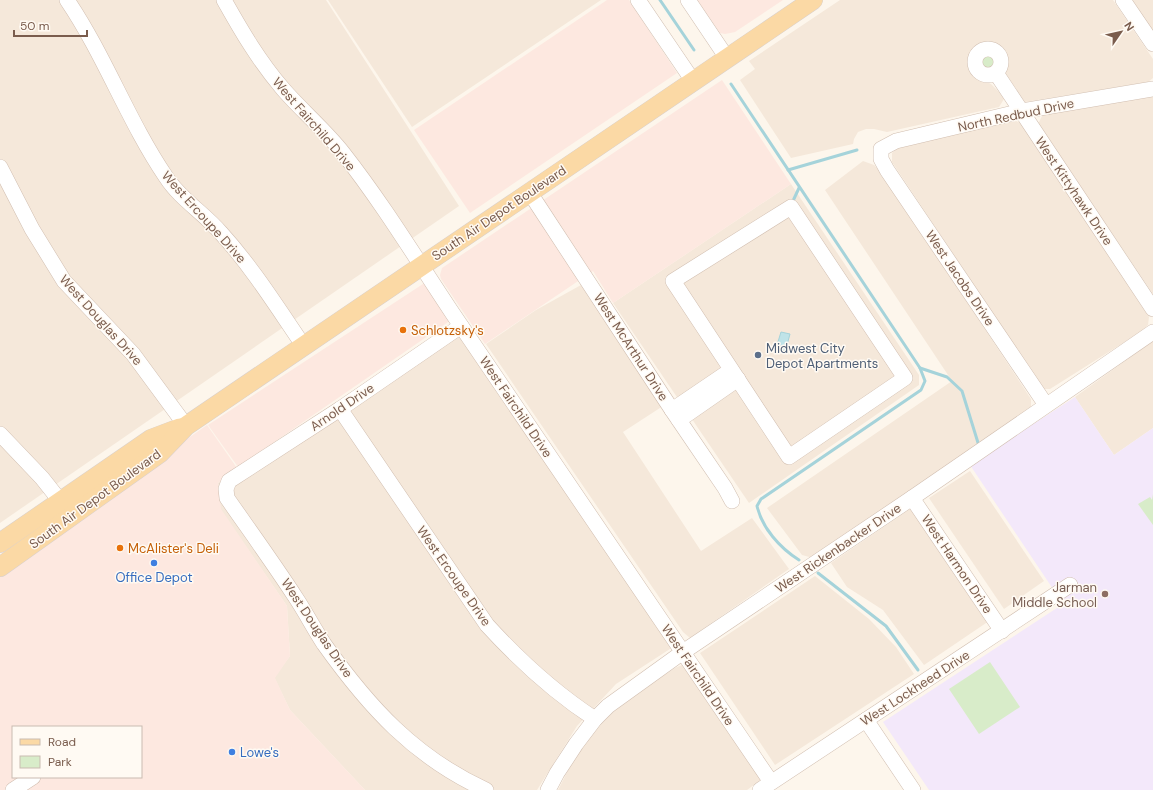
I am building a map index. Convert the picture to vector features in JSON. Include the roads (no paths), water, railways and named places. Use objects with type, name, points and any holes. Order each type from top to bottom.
[{"type":"main road","name":"South Air Depot Boulevard","points":[[0,567],[160,453],[186,426],[303,345],[530,193],[813,0]]},
{"type":"main road","name":"South Air Depot Boulevard","points":[[0,543],[151,439],[186,426]]},
{"type":"main road","points":[[0,557],[36,519]]},
{"type":"street","name":"West Ercoupe Drive","points":[[67,0],[115,86],[132,122],[167,179],[184,198],[220,232],[247,265],[303,345]]},
{"type":"street","name":"West Fairchild Drive","points":[[224,0],[246,40],[260,61],[284,90],[342,152],[413,251],[461,326],[683,652],[766,786]]},
{"type":"street","points":[[638,0],[693,81]]},
{"type":"street","points":[[688,0],[726,58]]},
{"type":"street","points":[[1123,0],[1153,44]]},
{"type":"street","name":"West Kittyhawk Drive","points":[[996,72],[1153,309]]},
{"type":"street","name":"North Redbud Drive","points":[[881,149],[896,141],[1022,112],[1153,89]]},
{"type":"street","name":"West Jacobs Drive","points":[[881,149],[881,159],[887,170],[1046,405]]},
{"type":"street","name":"West Douglas Drive","points":[[0,167],[32,228],[64,281],[133,354],[186,426]]},
{"type":"street","name":"West McArthur Drive","points":[[530,193],[675,415],[726,488],[732,501]]},
{"type":"street","points":[[792,207],[905,378],[789,457],[735,374],[673,281],[792,207]]},
{"type":"street","name":"Arnold Drive","points":[[226,489],[228,482],[340,409],[461,326]]},
{"type":"street","name":"West Rickenbacker Drive","points":[[548,790],[557,773],[595,719],[608,706],[683,652],[912,498],[1153,332]]},
{"type":"street","points":[[675,415],[735,374]]},
{"type":"street","name":"West Ercoupe Drive","points":[[340,409],[487,625],[514,654],[577,708],[595,719]]},
{"type":"street","points":[[0,434],[42,478],[61,502]]},
{"type":"street","name":"West Douglas Drive","points":[[226,489],[227,498],[296,598],[324,643],[365,697],[391,726],[422,753],[486,790]]},
{"type":"street","name":"West Harmon Drive","points":[[912,498],[1002,631]]},
{"type":"street","name":"West Lockheed Drive","points":[[766,786],[1070,585]]},
{"type":"street","points":[[866,720],[914,790]]},
{"type":"street","points":[[13,790],[31,778]]},
{"type":"water","points":[[781,332],[790,334],[787,345],[790,349],[785,352],[777,345]]},
{"type":"waterway","points":[[660,0],[694,50]]},
{"type":"waterway","points":[[731,84],[920,368],[925,381],[921,390],[761,499],[757,506],[759,514],[767,530],[785,550],[799,560]]},
{"type":"waterway","points":[[788,170],[857,150]]},
{"type":"waterway","points":[[792,203],[799,188]]},
{"type":"waterway","points":[[920,368],[947,377],[962,391],[979,446]]},
{"type":"waterway","points":[[818,573],[886,626],[918,670]]},
{"type":"place","name":"Schlotzsky's","points":[[403,330]]},
{"type":"place","name":"Midwest City Depot Apartments","points":[[758,355]]},
{"type":"place","name":"McAlister's Deli","points":[[120,548]]},
{"type":"place","name":"Office Depot","points":[[154,563]]},
{"type":"place","name":"Jarman Middle School","points":[[1105,594]]},
{"type":"place","name":"Lowe's","points":[[232,752]]}]
